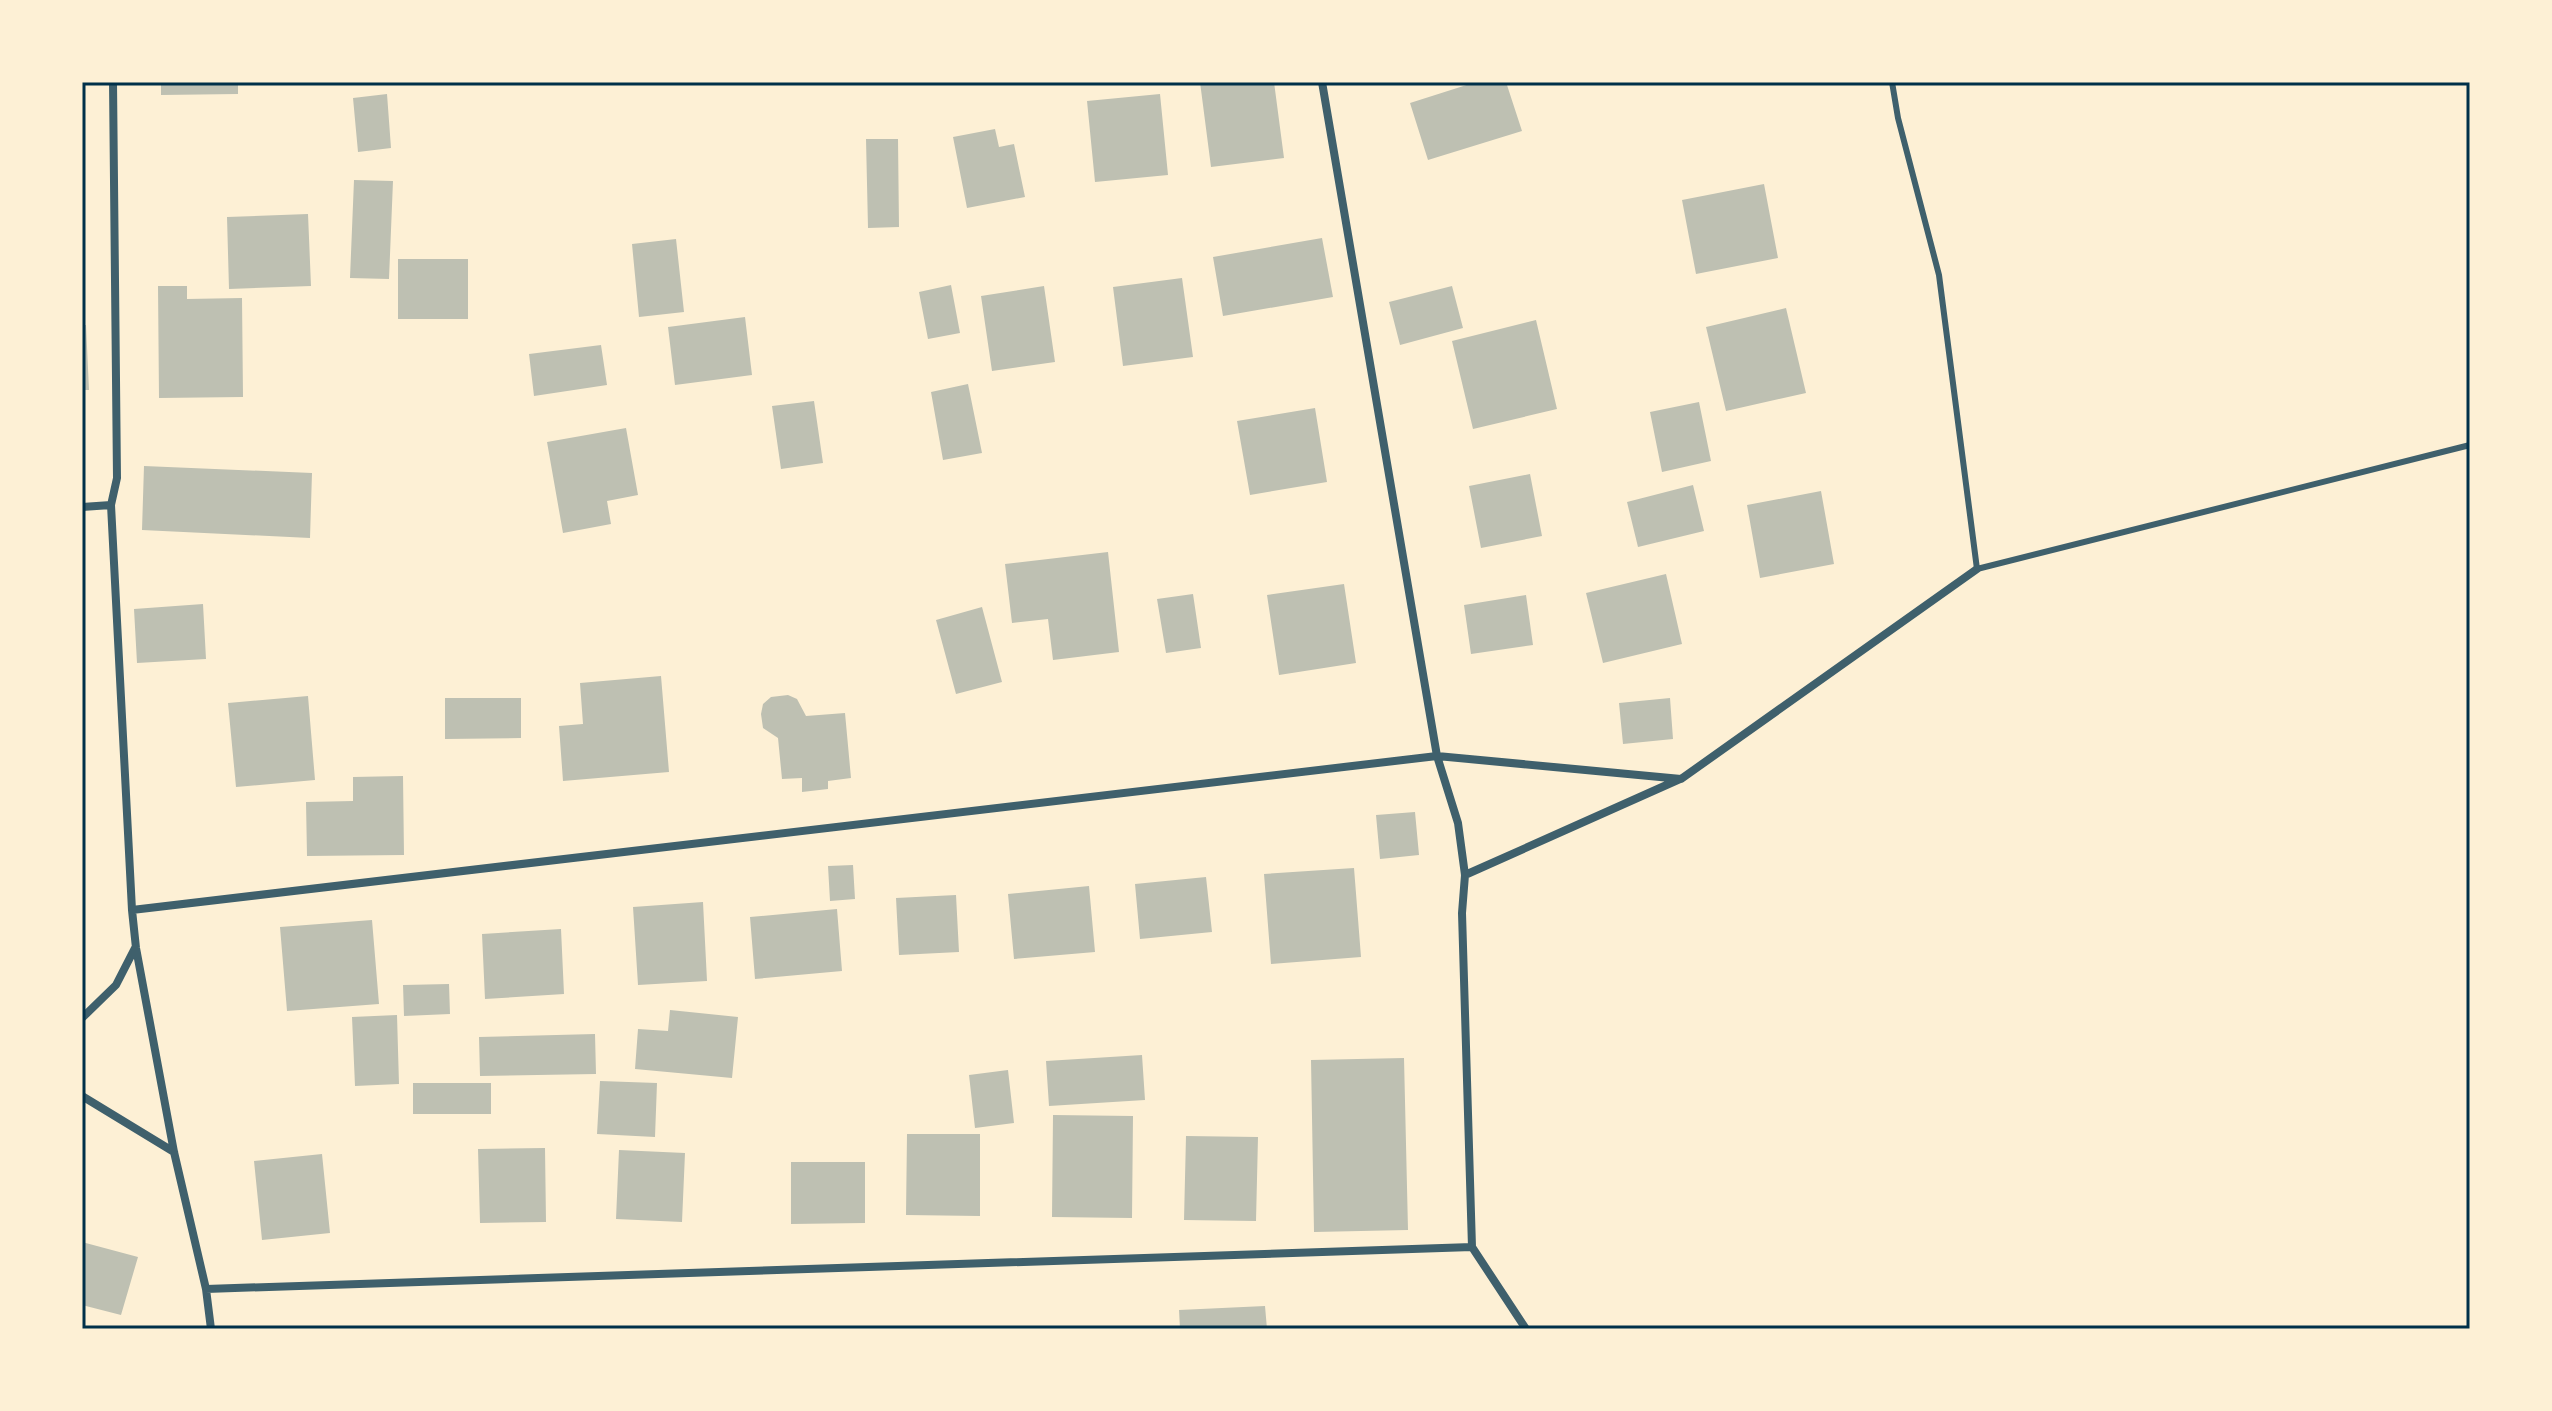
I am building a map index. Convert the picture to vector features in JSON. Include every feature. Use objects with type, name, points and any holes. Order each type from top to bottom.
[{"type":"street","points":[[113,82],[117,478],[111,505],[132,910],[136,948],[174,1152],[206,1289],[211,1329]]},
{"type":"street","points":[[1322,82],[1437,756],[1458,823],[1465,875],[1462,913],[1472,1247],[1526,1329]]},
{"type":"street","points":[[82,507],[111,505]]},
{"type":"street","points":[[1465,875],[1681,779],[1977,569]]},
{"type":"street","points":[[132,910],[1437,756],[1681,779]]},
{"type":"street","points":[[82,1018],[116,985],[136,948]]},
{"type":"street","points":[[82,1096],[174,1152]]},
{"type":"street","points":[[206,1289],[1472,1247]]},
{"type":"lane","points":[[1892,82],[1898,118],[1939,275],[1977,569],[2470,445]]},
{"type":"building","points":[[161,82],[238,82],[238,94],[161,95]]},
{"type":"building","points":[[1200,82],[1274,82],[1284,158],[1211,167]]},
{"type":"building","points":[[1476,82],[1506,82],[1522,131],[1428,160],[1410,103]]},
{"type":"building","points":[[387,94],[391,148],[358,152],[353,98]]},
{"type":"building","points":[[1160,94],[1168,175],[1095,182],[1087,101]]},
{"type":"building","points":[[995,129],[999,147],[1014,144],[1025,197],[967,208],[953,137]]},
{"type":"building","points":[[866,139],[898,139],[899,227],[868,228]]},
{"type":"building","points":[[354,180],[393,181],[389,279],[350,278]]},
{"type":"building","points":[[1764,184],[1778,258],[1696,274],[1682,200]]},
{"type":"building","points":[[308,214],[311,286],[229,289],[227,217]]},
{"type":"building","points":[[1322,238],[1333,297],[1223,316],[1213,257]]},
{"type":"building","points":[[676,239],[684,312],[639,317],[632,244]]},
{"type":"building","points":[[398,259],[468,259],[468,319],[398,319]]},
{"type":"building","points":[[1182,278],[1193,357],[1123,366],[1113,287]]},
{"type":"building","points":[[951,285],[960,333],[928,339],[919,292]]},
{"type":"building","points":[[158,286],[187,286],[187,299],[242,298],[243,397],[159,398]]},
{"type":"building","points":[[1044,286],[1055,362],[992,371],[981,296]]},
{"type":"building","points":[[1452,286],[1463,328],[1400,345],[1389,302]]},
{"type":"building","points":[[1786,308],[1806,393],[1726,411],[1706,327]]},
{"type":"building","points":[[745,317],[752,375],[675,385],[668,327]]},
{"type":"building","points":[[1536,320],[1557,409],[1473,429],[1452,341]]},
{"type":"building","points":[[82,325],[86,325],[89,390],[82,390]]},
{"type":"building","points":[[601,345],[607,385],[534,396],[529,354]]},
{"type":"building","points":[[968,384],[982,453],[943,460],[931,392]]},
{"type":"building","points":[[814,401],[823,463],[781,469],[772,406]]},
{"type":"building","points":[[1699,402],[1711,461],[1662,472],[1650,412]]},
{"type":"building","points":[[1315,408],[1327,482],[1250,495],[1237,421]]},
{"type":"building","points":[[626,428],[638,495],[607,501],[611,524],[563,533],[547,442]]},
{"type":"building","points":[[144,466],[312,473],[310,538],[142,530]]},
{"type":"building","points":[[1530,474],[1542,536],[1481,548],[1469,486]]},
{"type":"building","points":[[1693,485],[1704,531],[1638,547],[1627,502]]},
{"type":"building","points":[[1821,491],[1834,564],[1760,578],[1747,505]]},
{"type":"building","points":[[1108,552],[1119,652],[1053,660],[1048,619],[1012,623],[1005,564]]},
{"type":"building","points":[[1666,574],[1682,644],[1603,663],[1586,593]]},
{"type":"building","points":[[1344,584],[1356,663],[1279,675],[1267,595]]},
{"type":"building","points":[[1193,594],[1201,648],[1166,653],[1157,599]]},
{"type":"building","points":[[1526,595],[1533,645],[1471,654],[1464,605]]},
{"type":"building","points":[[203,604],[206,659],[137,663],[134,609]]},
{"type":"building","points":[[982,607],[1002,682],[956,694],[936,620]]},
{"type":"building","points":[[661,676],[669,772],[563,781],[559,726],[583,724],[580,683]]},
{"type":"building","points":[[788,695],[797,699],[806,716],[845,713],[851,778],[828,781],[828,789],[802,792],[802,778],[782,779],[778,738],[763,728],[761,714],[763,704],[771,697]]},
{"type":"building","points":[[308,696],[315,780],[236,787],[228,703]]},
{"type":"building","points":[[445,698],[521,698],[521,738],[445,739]]},
{"type":"building","points":[[1670,698],[1673,739],[1623,744],[1619,703]]},
{"type":"building","points":[[403,776],[404,855],[307,856],[306,802],[353,801],[353,777]]},
{"type":"building","points":[[1415,812],[1419,855],[1380,859],[1376,815]]},
{"type":"building","points":[[853,865],[855,899],[830,901],[828,866]]},
{"type":"building","points":[[1354,868],[1361,957],[1271,964],[1264,874]]},
{"type":"building","points":[[1206,877],[1212,932],[1140,939],[1135,884]]},
{"type":"building","points":[[1089,886],[1095,952],[1014,959],[1008,894]]},
{"type":"building","points":[[956,895],[959,952],[899,955],[896,898]]},
{"type":"building","points":[[703,902],[707,981],[638,985],[633,907]]},
{"type":"building","points":[[837,909],[842,971],[755,979],[750,917]]},
{"type":"building","points":[[372,920],[379,1004],[287,1011],[280,927]]},
{"type":"building","points":[[561,929],[564,994],[485,999],[482,934]]},
{"type":"building","points":[[449,984],[450,1014],[404,1016],[403,985]]},
{"type":"building","points":[[670,1010],[738,1017],[732,1078],[635,1069],[638,1029],[668,1031]]},
{"type":"building","points":[[397,1015],[399,1084],[355,1086],[352,1017]]},
{"type":"building","points":[[595,1034],[596,1074],[480,1076],[479,1037]]},
{"type":"building","points":[[1142,1055],[1145,1100],[1049,1106],[1046,1061]]},
{"type":"building","points":[[1404,1058],[1408,1230],[1314,1232],[1311,1060]]},
{"type":"building","points":[[1008,1070],[1014,1123],[975,1128],[969,1075]]},
{"type":"building","points":[[600,1081],[657,1083],[655,1137],[597,1134]]},
{"type":"building","points":[[413,1083],[491,1083],[491,1114],[413,1114]]},
{"type":"building","points":[[1053,1115],[1133,1116],[1132,1218],[1052,1217]]},
{"type":"building","points":[[907,1134],[980,1134],[980,1216],[906,1215]]},
{"type":"building","points":[[1186,1136],[1258,1137],[1256,1221],[1184,1220]]},
{"type":"building","points":[[545,1148],[546,1222],[480,1223],[478,1149]]},
{"type":"building","points":[[619,1150],[685,1153],[682,1222],[616,1219]]},
{"type":"building","points":[[322,1154],[330,1233],[262,1240],[254,1161]]},
{"type":"building","points":[[791,1162],[865,1162],[865,1223],[791,1224]]},
{"type":"building","points":[[82,1242],[138,1257],[121,1315],[82,1305]]},
{"type":"building","points":[[1265,1306],[1267,1329],[1180,1329],[1179,1310]]}]
